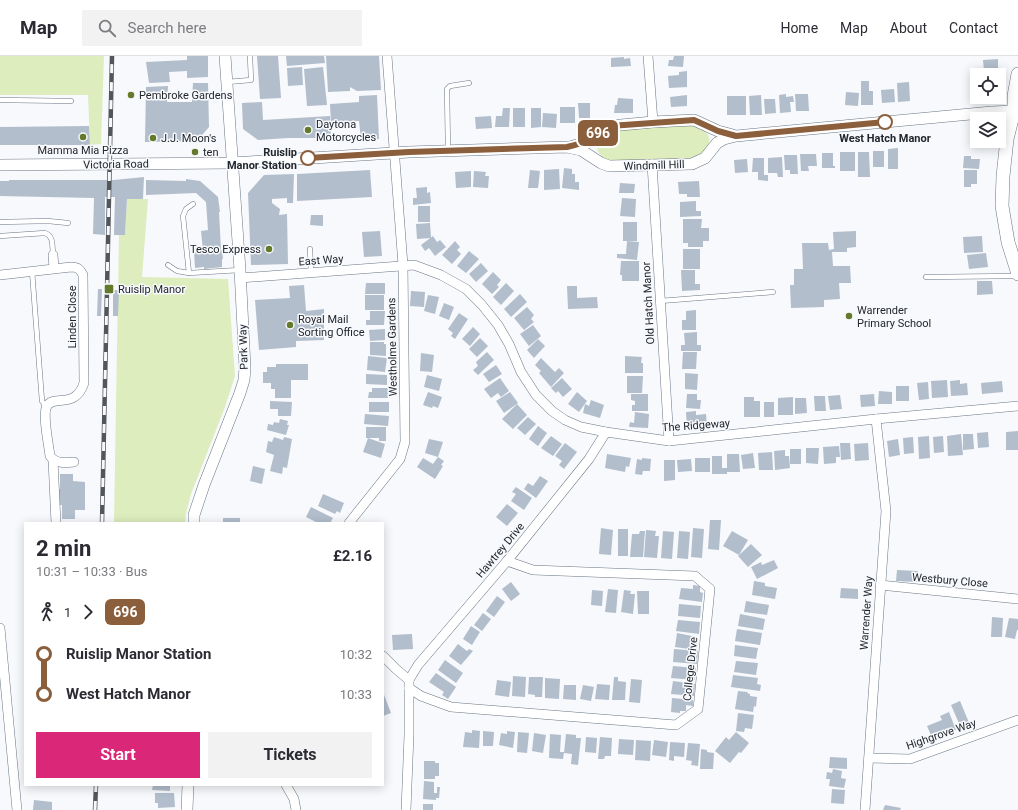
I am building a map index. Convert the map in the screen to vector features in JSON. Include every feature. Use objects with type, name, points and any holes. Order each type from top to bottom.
[{"type":"main road","points":[[1018,74],[1014,96],[1016,112],[1006,140],[1002,206],[1008,242],[1018,275]]},
{"type":"street","name":"Park Way","points":[[194,522],[194,515],[204,485],[244,380],[245,368],[225,56]]},
{"type":"street","name":"Westholme Gardens","points":[[350,522],[400,459],[405,442],[403,265],[387,56]]},
{"type":"street","points":[[648,56],[653,122]]},
{"type":"street","name":"Windmill Hill","points":[[567,147],[581,150],[601,163],[609,166],[692,164],[705,158],[717,143],[724,139],[736,136],[992,112],[1016,112]]},
{"type":"street","name":"Windmill Hill","points":[[232,163],[394,153],[567,147],[583,143],[592,138],[602,129],[610,126],[653,122],[694,120],[718,131],[736,136]]},
{"type":"street","name":"Victoria Road","points":[[0,165],[232,163]]},
{"type":"street","name":"Old Hatch Manor","points":[[652,164],[668,441]]},
{"type":"street","points":[[53,255],[54,268]]},
{"type":"street","name":"East Way","points":[[240,274],[311,272],[403,265]]},
{"type":"street","name":"The Ridgeway","points":[[403,265],[414,265],[441,275],[466,289],[482,305],[498,325],[509,344],[521,372],[536,395],[552,411],[565,420],[581,427],[668,441],[1018,406]]},
{"type":"street","name":"Linden Close","points":[[0,275],[71,266],[80,269],[84,280],[84,384],[77,396],[72,399],[53,402],[46,407]]},
{"type":"street","points":[[46,407],[45,415],[49,451],[53,460],[56,522]]},
{"type":"street","name":"Warrender Way","points":[[865,810],[886,511],[876,419]]},
{"type":"street","name":"Hawtrey Drive","points":[[409,684],[418,665],[507,561],[589,459],[606,432]]},
{"type":"street","points":[[53,460],[62,463],[74,462]]},
{"type":"street","name":"College Drive","points":[[409,684],[421,696],[451,707],[676,725],[698,709],[710,589],[695,576],[533,570],[507,561]]},
{"type":"street","name":"Westbury Close","points":[[880,586],[1018,599]]},
{"type":"street","points":[[0,628],[17,810]]},
{"type":"street","points":[[384,657],[409,684],[409,736],[406,810]]},
{"type":"street","name":"Highgrove Way","points":[[869,758],[910,759],[1018,720]]},
{"type":"street","points":[[187,810],[188,786]]},
{"type":"street","points":[[287,786],[294,799],[296,810]]},
{"type":"lane","points":[[227,82],[251,80],[250,56]]},
{"type":"lane","points":[[448,151],[447,89],[450,86],[469,83]]},
{"type":"lane","points":[[0,100],[71,101]]},
{"type":"lane","points":[[188,272],[183,216],[186,208],[193,204]]},
{"type":"lane","points":[[0,222],[48,221],[68,223]]},
{"type":"lane","points":[[0,236],[45,233],[50,235],[52,239],[53,255]]},
{"type":"lane","points":[[310,249],[311,272]]},
{"type":"lane","points":[[168,265],[177,271],[240,274]]},
{"type":"lane","points":[[32,271],[42,401],[46,407]]},
{"type":"lane","points":[[926,277],[1018,275]]},
{"type":"lane","points":[[660,301],[773,292]]},
{"type":"green space","points":[[0,56],[104,56],[101,144],[90,145],[88,95],[0,95]]},
{"type":"green space","points":[[689,124],[704,130],[709,137],[709,145],[703,153],[695,158],[609,162],[603,158],[597,150],[597,142],[609,129]]},
{"type":"green space","points":[[127,199],[148,199],[142,277],[228,279],[235,376],[225,407],[191,494],[185,522],[114,522],[119,235],[125,235]]},
{"type":"building","points":[[187,56],[208,56],[208,77],[187,78],[187,71],[169,72],[170,82],[149,83],[146,62],[187,60]]},
{"type":"building","points":[[257,56],[278,56],[281,98],[260,99]]},
{"type":"building","points":[[286,56],[324,56],[325,63],[287,66]]},
{"type":"building","points":[[326,56],[379,56],[381,90],[357,91],[350,87],[350,91],[328,92]]},
{"type":"building","points":[[674,56],[684,56],[683,67],[668,66],[669,60],[673,60]]},
{"type":"building","points":[[624,57],[624,59],[630,58],[631,66],[611,67],[611,58]]},
{"type":"building","points":[[998,59],[998,68],[984,68],[983,60]]},
{"type":"building","points":[[302,67],[303,85],[288,86],[287,68]]},
{"type":"building","points":[[323,67],[327,105],[307,106],[304,69]]},
{"type":"building","points":[[687,71],[687,87],[669,88],[668,76],[679,75],[679,72]]},
{"type":"building","points":[[861,81],[869,81],[869,91],[873,91],[873,105],[861,105]]},
{"type":"building","points":[[909,82],[910,101],[898,102],[897,83]]},
{"type":"building","points":[[193,83],[208,83],[209,127],[197,141],[145,142],[146,87],[168,86],[167,102],[192,102]]},
{"type":"building","points":[[894,89],[895,102],[882,103],[881,90]]},
{"type":"building","points":[[846,92],[859,93],[858,106],[845,105]]},
{"type":"building","points":[[786,94],[786,97],[793,96],[794,102],[790,102],[791,112],[780,113],[779,95]]},
{"type":"building","points":[[795,94],[808,94],[809,111],[796,111]]},
{"type":"building","points":[[377,95],[379,139],[361,140],[359,121],[331,123],[330,104],[359,102],[359,96]]},
{"type":"building","points":[[687,95],[687,106],[671,107],[670,97]]},
{"type":"building","points":[[761,95],[762,115],[750,115],[749,96]]},
{"type":"building","points":[[727,96],[746,96],[746,115],[727,115]]},
{"type":"building","points":[[618,98],[633,99],[633,113],[614,113]]},
{"type":"building","points":[[764,99],[775,99],[776,113],[765,114]]},
{"type":"building","points":[[262,102],[263,120],[330,116],[331,138],[258,140],[243,129],[242,103]]},
{"type":"building","points":[[578,103],[590,103],[590,118],[579,118]]},
{"type":"building","points":[[560,107],[575,107],[575,123],[560,123]]},
{"type":"building","points":[[503,108],[510,108],[509,127],[495,127],[496,116],[502,116]]},
{"type":"building","points":[[513,108],[525,108],[525,127],[513,127]]},
{"type":"building","points":[[531,108],[541,108],[541,127],[531,128]]},
{"type":"building","points":[[543,113],[557,114],[556,128],[542,127]]},
{"type":"building","points":[[491,116],[492,128],[476,129],[475,117]]},
{"type":"building","points":[[89,126],[90,145],[0,145],[0,127]]},
{"type":"building","points":[[898,148],[898,169],[888,169],[888,149]]},
{"type":"building","points":[[873,151],[884,151],[884,167],[873,167]]},
{"type":"building","points":[[840,152],[855,152],[855,171],[840,171]]},
{"type":"building","points":[[858,152],[869,152],[870,177],[858,177]]},
{"type":"building","points":[[822,153],[833,153],[833,166],[835,166],[835,168],[822,168]]},
{"type":"building","points":[[800,154],[816,154],[817,166],[808,166],[809,171],[801,171]]},
{"type":"building","points":[[784,155],[797,155],[798,174],[790,174],[790,170],[785,170]]},
{"type":"building","points":[[964,156],[971,156],[971,159],[980,159],[979,169],[963,168]]},
{"type":"building","points":[[782,157],[783,177],[778,177],[777,173],[768,173],[768,158]]},
{"type":"building","points":[[753,158],[764,158],[764,175],[768,175],[768,181],[758,180],[758,172],[752,172]]},
{"type":"building","points":[[747,159],[748,172],[735,173],[734,160]]},
{"type":"building","points":[[564,168],[572,169],[572,174],[575,174],[575,182],[579,182],[579,190],[562,188]]},
{"type":"building","points":[[559,169],[560,189],[544,190],[544,170]]},
{"type":"building","points":[[370,170],[372,197],[297,201],[297,174]]},
{"type":"building","points":[[530,170],[540,171],[538,188],[528,188]]},
{"type":"building","points":[[964,170],[977,170],[977,184],[971,184],[971,187],[964,187]]},
{"type":"building","points":[[471,171],[471,187],[456,188],[455,172]]},
{"type":"building","points":[[474,171],[486,172],[485,176],[489,176],[488,188],[473,187]]},
{"type":"building","points":[[294,174],[293,203],[287,203],[287,198],[272,199],[272,203],[280,209],[279,215],[287,214],[288,264],[251,265],[248,193],[264,175]]},
{"type":"building","points":[[144,177],[143,199],[127,199],[125,235],[114,235],[115,197],[105,197],[105,235],[93,234],[94,198],[0,196],[0,181],[114,180]]},
{"type":"building","points":[[186,179],[200,181],[218,197],[221,250],[223,259],[222,267],[204,269],[204,267],[195,268],[194,252],[203,251],[201,231],[208,230],[206,202],[196,193],[146,195],[146,180],[186,181]]},
{"type":"building","points":[[699,181],[700,197],[687,197],[687,194],[679,194],[678,182]]},
{"type":"building","points":[[620,183],[635,184],[634,193],[619,193]]},
{"type":"building","points":[[427,187],[427,193],[430,192],[431,203],[413,205],[413,198],[417,198],[416,188]]},
{"type":"building","points":[[622,198],[636,199],[635,217],[620,216]]},
{"type":"building","points":[[696,201],[696,211],[701,211],[701,216],[680,217],[680,202]]},
{"type":"building","points":[[418,206],[430,206],[430,222],[418,222]]},
{"type":"building","points":[[311,215],[323,215],[323,226],[310,225]]},
{"type":"building","points":[[683,219],[702,219],[701,228],[709,228],[709,241],[703,241],[703,247],[688,247],[688,243],[683,243]]},
{"type":"building","points":[[623,222],[637,222],[637,241],[623,241]]},
{"type":"building","points":[[430,223],[431,238],[417,239],[416,224]]},
{"type":"building","points":[[380,231],[382,256],[364,257],[362,232]]},
{"type":"building","points":[[856,231],[856,247],[847,248],[847,252],[832,252],[833,266],[850,266],[851,283],[839,283],[840,299],[824,300],[824,307],[791,308],[790,285],[794,285],[794,269],[803,269],[802,243],[828,243],[829,250],[834,249],[833,232]]},
{"type":"building","points":[[433,236],[437,242],[440,240],[446,247],[435,256],[429,248],[425,251],[421,245]]},
{"type":"building","points":[[982,236],[983,252],[964,253],[963,237]]},
{"type":"building","points":[[455,241],[460,247],[457,250],[461,254],[452,264],[442,255]]},
{"type":"building","points":[[627,241],[639,242],[637,260],[617,258],[617,254],[626,254]]},
{"type":"building","points":[[683,249],[700,249],[700,269],[683,269]]},
{"type":"building","points":[[469,251],[479,259],[466,273],[457,266]]},
{"type":"building","points":[[986,253],[988,267],[969,269],[967,255]]},
{"type":"building","points":[[621,261],[639,261],[639,281],[622,281],[622,275],[620,275]]},
{"type":"building","points":[[481,263],[488,271],[476,282],[469,274]]},
{"type":"building","points":[[681,270],[695,270],[695,284],[700,284],[700,290],[682,291]]},
{"type":"building","points":[[493,272],[501,280],[497,285],[499,287],[492,294],[482,284]]},
{"type":"building","points":[[977,281],[992,281],[993,294],[977,295]]},
{"type":"building","points":[[366,283],[385,283],[385,294],[365,294]]},
{"type":"building","points":[[506,283],[514,291],[501,305],[493,297]]},
{"type":"building","name":"Royal Mail Sorting Office","points":[[304,285],[306,311],[324,309],[324,340],[296,341],[296,347],[259,350],[255,300],[290,298],[289,286]]},
{"type":"building","points":[[567,286],[577,286],[577,298],[597,297],[598,308],[568,309]]},
{"type":"building","points":[[98,289],[102,289],[101,316],[97,316]]},
{"type":"building","points":[[113,290],[119,290],[118,316],[113,316]]},
{"type":"building","points":[[411,291],[425,292],[424,307],[410,306]]},
{"type":"building","points":[[520,294],[527,302],[511,317],[504,309]]},
{"type":"building","points":[[365,295],[384,295],[384,310],[365,310]]},
{"type":"building","points":[[428,295],[439,297],[435,314],[424,311]]},
{"type":"building","points":[[444,303],[454,307],[449,320],[439,316]]},
{"type":"building","points":[[527,307],[534,315],[531,319],[534,322],[524,330],[514,318]]},
{"type":"building","points":[[696,310],[696,330],[682,330],[682,320],[686,320],[686,311]]},
{"type":"building","points":[[370,311],[385,311],[384,325],[366,325],[366,320],[370,320]]},
{"type":"building","points":[[459,313],[468,319],[455,339],[451,336],[453,333],[448,329]]},
{"type":"building","points":[[533,325],[541,336],[529,346],[520,334]]},
{"type":"building","points":[[473,327],[480,334],[470,346],[462,339]]},
{"type":"building","points":[[385,329],[385,340],[370,341],[369,330]]},
{"type":"building","points":[[697,332],[697,345],[701,345],[701,351],[681,351],[681,345],[685,345],[684,333]]},
{"type":"building","points":[[480,338],[488,346],[477,357],[469,349]]},
{"type":"building","points":[[538,339],[545,346],[534,358],[527,350]]},
{"type":"building","points":[[370,342],[384,342],[384,344],[386,344],[386,356],[370,355]]},
{"type":"building","points":[[487,352],[494,360],[478,375],[473,370],[478,366],[476,362]]},
{"type":"building","points":[[683,352],[697,352],[696,369],[682,369]]},
{"type":"building","points":[[421,353],[434,355],[432,372],[420,371]]},
{"type":"building","points":[[368,356],[387,358],[385,372],[367,370]]},
{"type":"building","points":[[625,356],[642,357],[641,363],[643,363],[643,373],[625,373]]},
{"type":"building","points":[[541,358],[555,372],[559,368],[564,373],[551,387],[539,373],[541,371],[535,365]]},
{"type":"building","points":[[276,364],[308,364],[308,380],[291,380],[291,398],[275,398],[275,389],[271,389],[271,383],[263,383],[263,372],[267,372],[267,367],[276,367]]},
{"type":"building","points":[[496,365],[502,374],[489,382],[483,374]]},
{"type":"building","points":[[685,373],[698,374],[697,390],[685,389]]},
{"type":"building","points":[[366,374],[387,375],[387,385],[366,384]]},
{"type":"building","points":[[427,375],[442,379],[439,391],[424,387]]},
{"type":"building","points":[[627,376],[643,376],[642,393],[627,393]]},
{"type":"building","points":[[500,378],[509,391],[501,397],[498,393],[491,398],[484,389]]},
{"type":"building","points":[[562,378],[572,389],[563,397],[558,391],[556,393],[551,388]]},
{"type":"building","points":[[947,380],[948,397],[932,398],[931,381]]},
{"type":"building","points":[[960,380],[960,384],[967,383],[968,395],[951,396],[950,381]]},
{"type":"building","points":[[1002,381],[1003,392],[982,394],[981,383]]},
{"type":"building","points":[[928,382],[929,399],[919,400],[917,383]]},
{"type":"building","points":[[896,386],[909,386],[909,401],[896,401]]},
{"type":"building","points":[[372,388],[388,388],[388,398],[368,398],[369,392],[372,392]]},
{"type":"building","points":[[879,391],[892,392],[892,404],[878,404]]},
{"type":"building","points":[[428,392],[442,397],[438,408],[423,405]]},
{"type":"building","points":[[510,392],[518,403],[504,413],[496,401]]},
{"type":"building","points":[[577,392],[587,401],[579,412],[568,404]]},
{"type":"building","points":[[631,394],[648,394],[648,411],[632,411],[632,405],[635,405],[635,401],[631,400]]},
{"type":"building","points":[[687,394],[697,394],[697,400],[701,400],[700,409],[686,408]]},
{"type":"building","points":[[874,394],[875,406],[861,407],[860,395]]},
{"type":"building","points":[[840,395],[842,409],[830,410],[828,396]]},
{"type":"building","points":[[814,396],[825,396],[826,411],[815,411]]},
{"type":"building","points":[[744,397],[754,397],[754,401],[760,401],[760,417],[744,417]]},
{"type":"building","points":[[793,397],[793,415],[778,415],[778,398]]},
{"type":"building","points":[[795,398],[806,398],[807,413],[795,414]]},
{"type":"building","points":[[591,400],[604,405],[600,418],[583,413],[585,404],[589,406]]},
{"type":"building","points":[[270,401],[292,402],[291,416],[278,416],[278,409],[270,409]]},
{"type":"building","points":[[369,402],[389,402],[389,412],[369,412]]},
{"type":"building","points":[[764,402],[774,402],[774,417],[764,417]]},
{"type":"building","points":[[517,404],[527,415],[513,429],[502,419]]},
{"type":"building","points":[[696,411],[696,415],[706,414],[707,426],[687,427],[686,412]]},
{"type":"building","points":[[635,412],[649,414],[648,428],[629,427],[630,422],[634,423]]},
{"type":"building","points":[[365,414],[389,416],[388,426],[364,424]]},
{"type":"building","points":[[528,417],[536,424],[525,435],[517,428]]},
{"type":"building","points":[[280,419],[288,421],[287,425],[289,425],[286,435],[267,430],[268,424],[273,425],[274,422],[279,423]]},
{"type":"building","points":[[538,426],[547,433],[538,446],[529,439]]},
{"type":"building","points":[[366,427],[386,427],[386,441],[379,441],[379,438],[366,438]]},
{"type":"building","points":[[1018,431],[1018,450],[1006,450],[1006,432]]},
{"type":"building","points":[[988,432],[989,447],[978,448],[977,433]]},
{"type":"building","points":[[961,434],[963,455],[948,456],[947,436]]},
{"type":"building","points":[[963,434],[973,434],[974,449],[963,450]]},
{"type":"building","points":[[551,436],[562,444],[553,456],[541,448]]},
{"type":"building","points":[[929,436],[930,458],[919,459],[918,437]]},
{"type":"building","points":[[943,436],[944,452],[934,453],[933,437]]},
{"type":"building","points":[[274,437],[283,440],[284,437],[292,439],[287,468],[283,467],[282,474],[270,471],[274,455],[266,452],[268,441],[272,442]]},
{"type":"building","points":[[913,437],[914,453],[904,454],[903,438]]},
{"type":"building","points":[[368,438],[385,444],[381,458],[363,452]]},
{"type":"building","points":[[429,439],[443,442],[438,457],[425,453]]},
{"type":"building","points":[[898,439],[900,455],[889,457],[887,441]]},
{"type":"building","points":[[565,443],[577,452],[564,469],[559,465],[562,461],[555,456]]},
{"type":"building","points":[[840,443],[850,443],[851,459],[841,460]]},
{"type":"building","points":[[868,443],[869,460],[855,461],[854,444]]},
{"type":"building","points":[[839,446],[840,457],[836,457],[836,463],[824,464],[823,447]]},
{"type":"building","points":[[806,448],[819,448],[818,464],[806,463]]},
{"type":"building","points":[[790,449],[801,449],[801,464],[790,464]]},
{"type":"building","points":[[785,450],[785,456],[789,456],[790,468],[775,470],[774,451]]},
{"type":"building","points":[[772,452],[773,470],[759,470],[758,453]]},
{"type":"building","points":[[753,453],[755,468],[743,469],[741,455]]},
{"type":"building","points":[[607,454],[631,458],[629,467],[626,466],[625,472],[605,468]]},
{"type":"building","points":[[727,454],[739,454],[740,472],[727,472]]},
{"type":"building","points":[[712,456],[722,456],[722,468],[727,468],[727,474],[712,474]]},
{"type":"building","points":[[438,457],[444,461],[441,465],[443,466],[435,479],[417,467],[423,458],[433,464]]},
{"type":"building","points":[[642,458],[651,459],[650,471],[643,471],[642,475],[635,474],[637,459],[642,460]]},
{"type":"building","points":[[695,458],[710,458],[710,472],[695,472]]},
{"type":"building","points":[[691,459],[692,471],[678,472],[677,460]]},
{"type":"building","points":[[664,460],[675,460],[675,480],[664,481]]},
{"type":"building","points":[[253,466],[265,469],[262,484],[250,481]]},
{"type":"building","points":[[60,474],[73,474],[73,481],[85,482],[85,510],[75,510],[75,519],[62,519],[62,505],[57,505],[57,489],[60,489]]},
{"type":"building","points":[[540,476],[548,481],[536,498],[524,489],[528,483],[533,486]]},
{"type":"building","points":[[516,487],[532,498],[524,510],[511,501],[516,494],[512,492]]},
{"type":"building","points":[[323,494],[344,503],[340,513],[337,511],[335,514],[318,506]]},
{"type":"building","points":[[507,504],[518,513],[507,526],[496,517]]},
{"type":"building","points":[[311,507],[333,518],[331,522],[316,522],[306,517]]},
{"type":"building","points":[[223,518],[240,518],[240,522],[223,522]]},
{"type":"building","points":[[710,520],[721,520],[719,550],[708,549]]},
{"type":"building","points":[[601,528],[613,530],[611,555],[599,554]]},
{"type":"building","points":[[693,528],[704,529],[702,558],[691,557]]},
{"type":"building","points":[[618,529],[628,529],[628,556],[618,556]]},
{"type":"building","points":[[646,530],[656,531],[655,536],[659,536],[657,558],[644,557]]},
{"type":"building","points":[[640,531],[645,531],[643,557],[630,557],[632,534],[639,534]]},
{"type":"building","points":[[663,531],[674,532],[672,559],[661,558]]},
{"type":"building","points":[[679,531],[690,532],[688,559],[677,558]]},
{"type":"building","points":[[732,531],[748,540],[739,555],[723,546]]},
{"type":"building","points":[[751,544],[762,555],[748,567],[738,556]]},
{"type":"building","points":[[774,560],[778,568],[757,579],[751,567],[761,562],[762,565]]},
{"type":"building","points":[[897,570],[918,571],[917,582],[896,581]]},
{"type":"building","points":[[754,581],[765,583],[765,586],[777,588],[775,599],[752,595]]},
{"type":"building","points":[[511,582],[520,594],[511,601],[502,589]]},
{"type":"building","points":[[693,585],[700,586],[700,592],[703,593],[702,602],[679,599],[681,588],[693,589]]},
{"type":"building","points":[[841,588],[858,589],[858,599],[840,598]]},
{"type":"building","points":[[608,589],[618,590],[616,613],[605,612]]},
{"type":"building","points":[[592,590],[603,591],[602,606],[591,605]]},
{"type":"building","points":[[624,590],[631,591],[630,594],[635,594],[633,614],[621,612]]},
{"type":"building","points":[[637,591],[649,591],[649,614],[638,614]]},
{"type":"building","points":[[497,596],[505,602],[494,617],[486,611]]},
{"type":"building","points":[[746,601],[769,605],[767,615],[744,612]]},
{"type":"building","points":[[679,604],[701,606],[700,618],[678,616]]},
{"type":"building","points":[[483,613],[491,619],[482,631],[474,625]]},
{"type":"building","points":[[740,614],[765,619],[763,630],[738,626]]},
{"type":"building","points":[[992,617],[1003,618],[1002,637],[991,637]]},
{"type":"building","points":[[1009,618],[1018,619],[1018,630],[1015,639],[1005,637]]},
{"type":"building","points":[[678,620],[700,622],[699,634],[676,631]]},
{"type":"building","points":[[471,626],[480,632],[472,645],[463,639]]},
{"type":"building","points":[[737,629],[762,633],[760,645],[735,641]]},
{"type":"building","points":[[677,633],[697,637],[696,650],[675,647]]},
{"type":"building","points":[[412,634],[413,649],[393,650],[392,635]]},
{"type":"building","points":[[458,644],[467,651],[469,649],[473,651],[461,665],[449,656]]},
{"type":"building","points":[[735,645],[758,648],[756,659],[734,656]]},
{"type":"building","points":[[674,649],[698,651],[697,664],[673,662]]},
{"type":"building","points":[[445,660],[463,673],[456,683],[438,670]]},
{"type":"building","points":[[736,661],[758,663],[756,675],[734,672]]},
{"type":"building","points":[[673,666],[696,668],[695,680],[671,678]]},
{"type":"building","points":[[436,673],[456,687],[448,699],[442,695],[444,692],[429,682]]},
{"type":"building","points":[[733,675],[758,678],[757,684],[761,685],[760,691],[731,687]]},
{"type":"building","points":[[513,676],[526,677],[525,697],[512,696]]},
{"type":"building","points":[[529,677],[543,677],[542,697],[535,697],[535,695],[528,694]]},
{"type":"building","points":[[614,677],[618,677],[618,681],[626,682],[625,700],[612,700]]},
{"type":"building","points":[[545,678],[560,679],[559,699],[545,698]]},
{"type":"building","points":[[631,679],[642,680],[640,703],[629,702]]},
{"type":"building","points":[[497,680],[511,682],[509,697],[495,695]]},
{"type":"building","points":[[673,681],[695,684],[694,696],[671,694]]},
{"type":"building","points":[[597,684],[610,685],[609,700],[595,699]]},
{"type":"building","points":[[564,685],[576,685],[576,700],[563,699]]},
{"type":"building","points":[[583,685],[594,687],[591,701],[580,699]]},
{"type":"building","points":[[738,691],[748,692],[747,693],[750,694],[750,696],[757,697],[756,707],[754,706],[753,712],[735,709]]},
{"type":"building","points":[[384,695],[391,713],[384,716]]},
{"type":"building","points":[[672,698],[693,700],[693,706],[686,705],[686,711],[680,711],[680,713],[671,712]]},
{"type":"building","points":[[960,701],[970,725],[961,728],[951,705]]},
{"type":"building","points":[[949,712],[956,730],[933,740],[927,726],[942,720],[940,716]]},
{"type":"building","points":[[738,713],[754,715],[752,729],[745,728],[744,732],[736,731]]},
{"type":"building","points":[[472,730],[480,731],[479,748],[463,747],[465,732],[472,733]]},
{"type":"building","points":[[483,731],[494,732],[493,746],[483,746]]},
{"type":"building","points":[[507,731],[515,732],[513,748],[499,745],[501,733],[507,734]]},
{"type":"building","points":[[518,732],[529,733],[527,753],[517,752]]},
{"type":"building","points":[[736,732],[749,743],[730,763],[715,751],[726,737],[729,740]]},
{"type":"building","points":[[534,733],[546,735],[543,753],[532,751]]},
{"type":"building","points":[[550,734],[561,735],[560,752],[564,752],[563,759],[549,758]]},
{"type":"building","points":[[566,734],[576,735],[576,738],[581,738],[578,765],[571,764],[572,754],[564,753]]},
{"type":"building","points":[[586,737],[597,738],[596,753],[585,752]]},
{"type":"building","points":[[600,737],[612,738],[611,756],[605,756],[604,759],[598,759]]},
{"type":"building","points":[[619,739],[634,740],[633,755],[618,754]]},
{"type":"building","points":[[636,740],[651,741],[650,761],[635,760]]},
{"type":"building","points":[[654,740],[668,742],[666,757],[652,755]]},
{"type":"building","points":[[670,742],[685,743],[684,757],[674,756],[674,761],[669,760]]},
{"type":"building","points":[[688,743],[700,744],[698,766],[691,765],[692,761],[686,760]]},
{"type":"building","points":[[701,749],[714,753],[713,769],[700,769]]},
{"type":"building","points":[[830,757],[847,758],[847,769],[829,768]]},
{"type":"building","points":[[424,761],[435,761],[435,763],[439,763],[439,776],[435,776],[435,779],[424,779]]},
{"type":"building","points":[[833,769],[842,771],[841,778],[846,779],[844,788],[829,786],[830,779],[826,779],[827,772],[832,773]]},
{"type":"building","points":[[424,781],[434,782],[434,793],[437,793],[437,787],[440,787],[439,798],[436,798],[436,800],[423,799]]},
{"type":"building","points":[[153,786],[170,786],[170,791],[152,790]]},
{"type":"building","points":[[832,789],[845,790],[844,804],[831,803]]},
{"type":"building","points":[[155,793],[174,793],[175,807],[158,808],[158,803],[155,803]]},
{"type":"building","points":[[34,800],[52,802],[52,810],[33,810]]},
{"type":"building","points":[[423,804],[433,804],[433,810],[423,810]]},
{"type":"building","points":[[885,805],[901,808],[900,810],[883,810]]},
{"type":"railway","points":[[102,522],[112,56]]},
{"type":"railway","points":[[95,810],[96,786]]},
{"type":"bus line","name":"696","points":[[308,158],[409,152],[567,147],[583,143],[592,138],[602,129],[610,126],[653,122],[694,120],[725,134],[736,136],[885,122]]},
{"type":"place","name":"Pembroke Gardens","points":[[131,95]]},
{"type":"place","name":"West Hatch Manor","points":[[885,122]]},
{"type":"place","name":"Daytona Motorcycles","points":[[308,130]]},
{"type":"place","name":"Mamma Mia Pizza","points":[[83,137]]},
{"type":"place","name":"J.J. Moon's","points":[[153,138]]},
{"type":"place","name":"ten","points":[[195,152]]},
{"type":"place","name":"Ruislip Manor Station","points":[[308,158]]},
{"type":"place","name":"Tesco Express","points":[[269,249]]},
{"type":"place","name":"Ruislip Manor","points":[[109,289]]},
{"type":"place","name":"Warrender Primary School","points":[[849,316]]},
{"type":"place","name":"Royal Mail Sorting Office","points":[[290,325]]}]
